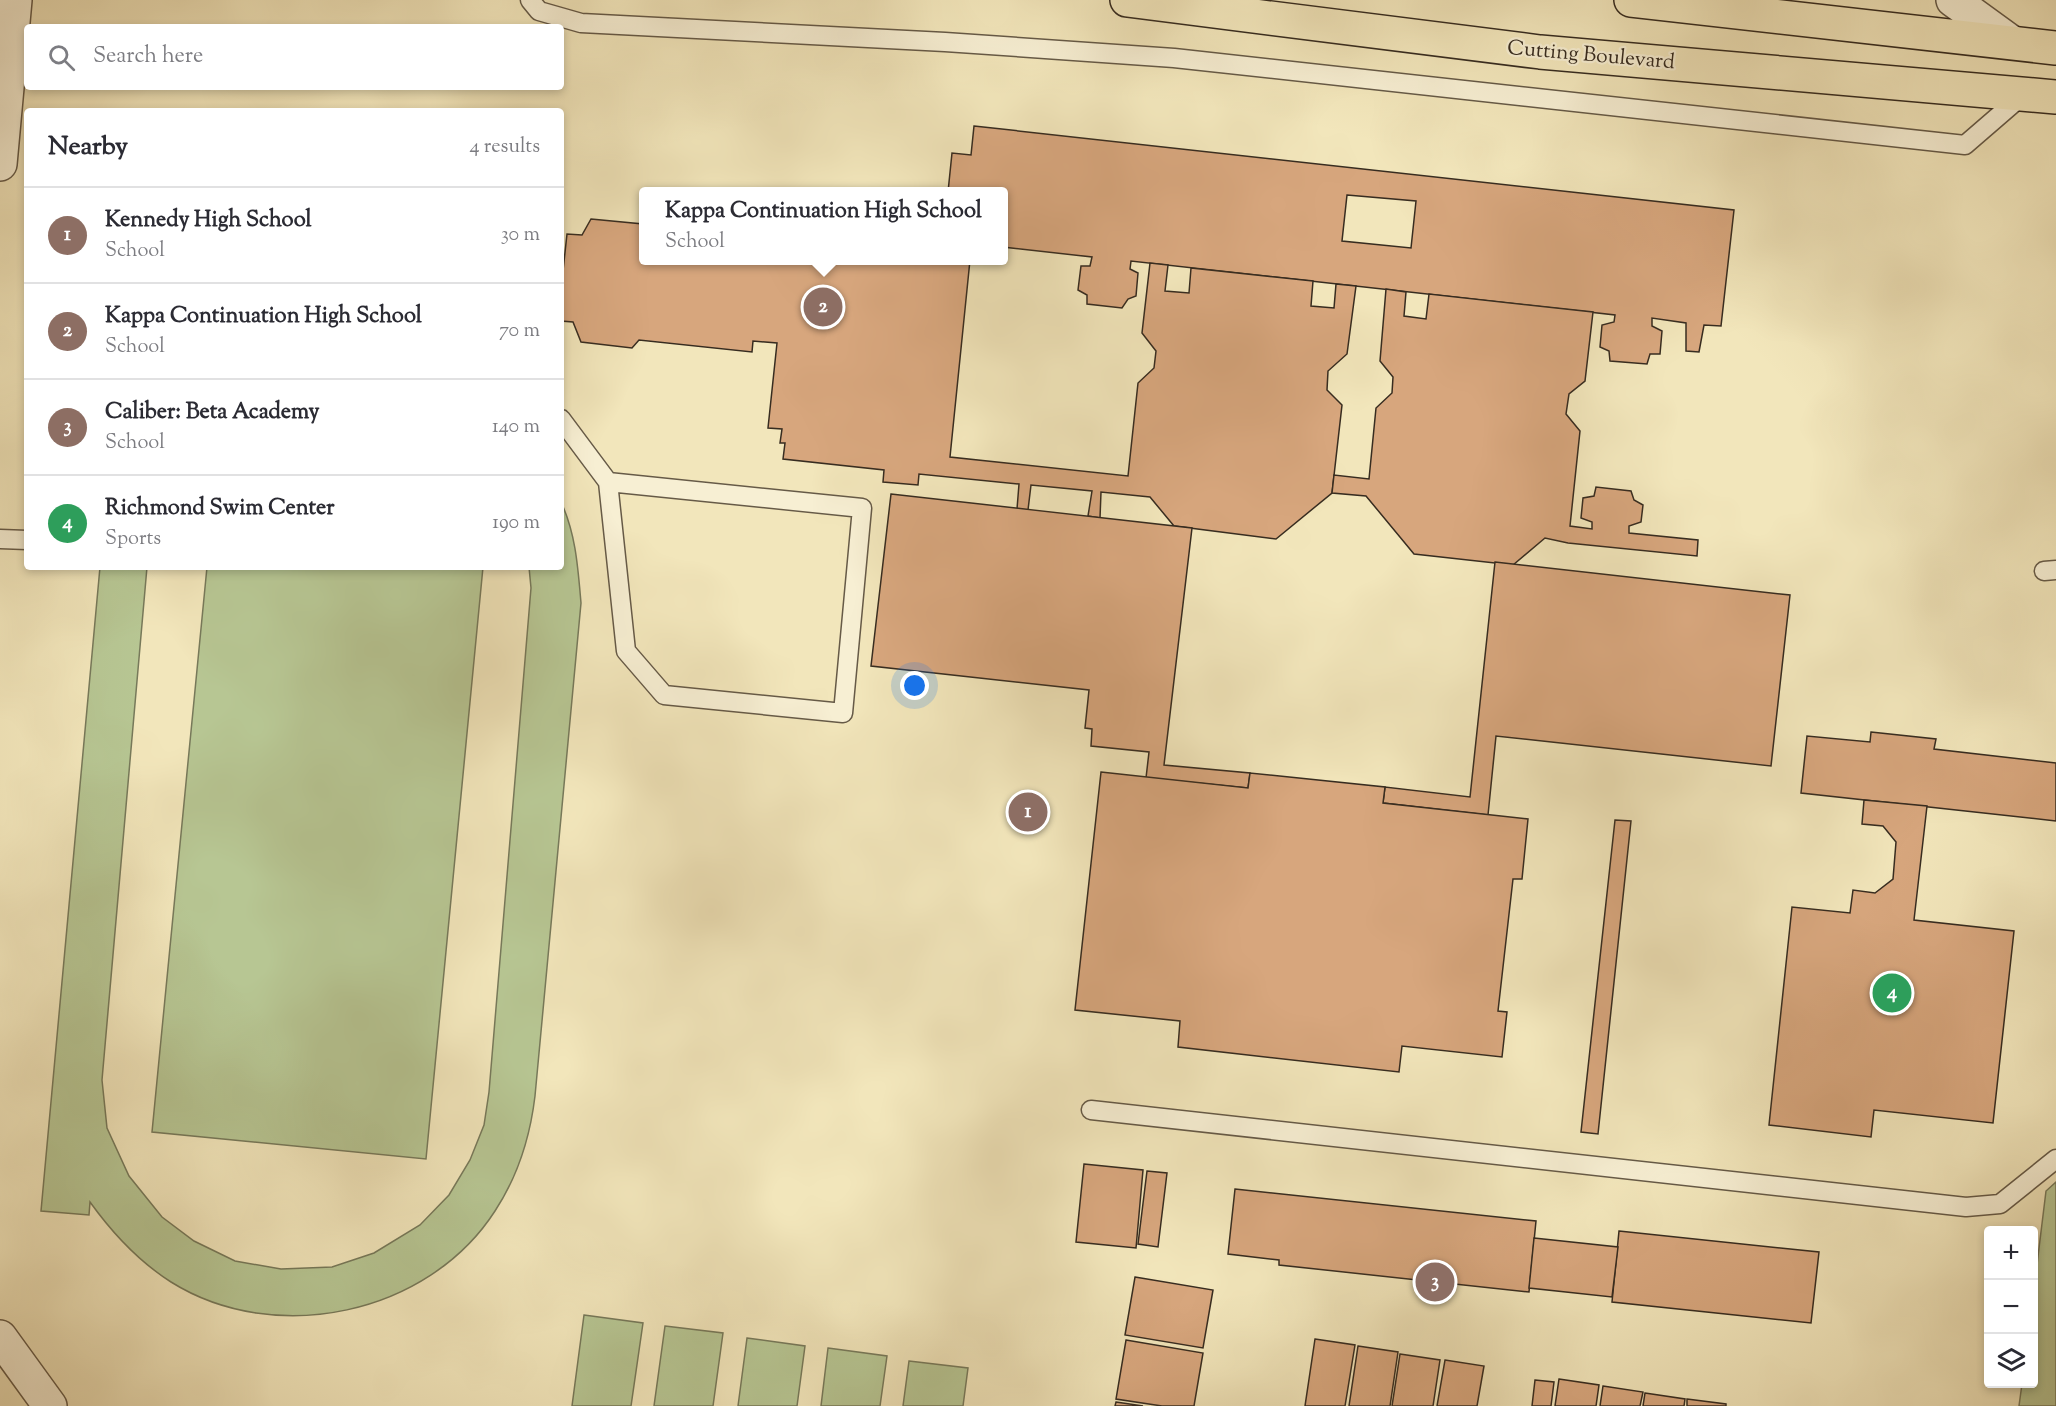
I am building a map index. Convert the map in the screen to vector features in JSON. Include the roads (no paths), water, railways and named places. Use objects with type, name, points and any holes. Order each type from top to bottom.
[{"type":"main road","name":"Cutting Boulevard","points":[[1127,0],[1540,52],[2056,97]]},
{"type":"main road","points":[[1631,0],[2056,48]]},
{"type":"street","points":[[0,164],[18,63],[15,0]]},
{"type":"street","points":[[1953,0],[2011,42]]},
{"type":"street","points":[[0,1337],[50,1406]]},
{"type":"lane","points":[[530,0],[539,11],[581,22],[945,42],[1174,58],[1965,145],[2024,93]]},
{"type":"lane","points":[[564,423],[608,482],[626,651],[664,695],[843,713],[862,508],[608,482]]},
{"type":"lane","points":[[0,539],[24,540]]},
{"type":"lane","points":[[1091,1110],[1966,1207],[2000,1204],[2056,1159]]},
{"type":"place","name":"Kappa Continuation High School","points":[[823,307]]},
{"type":"place","name":"Kennedy High School","points":[[1028,812]]},
{"type":"place","name":"Richmond Swim Center","points":[[1892,993]]},
{"type":"place","name":"Caliber: Beta Academy","points":[[1435,1282]]}]
